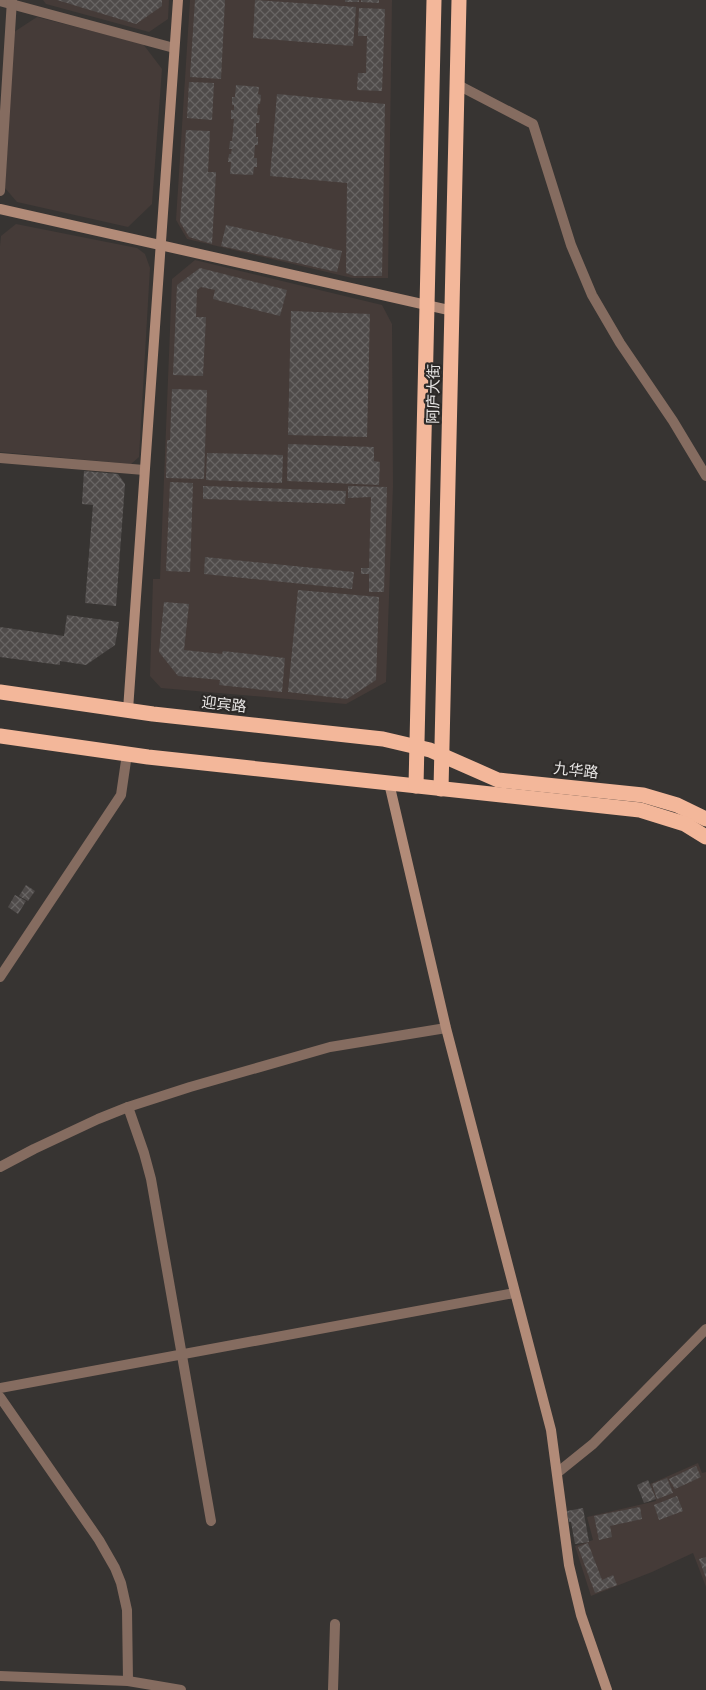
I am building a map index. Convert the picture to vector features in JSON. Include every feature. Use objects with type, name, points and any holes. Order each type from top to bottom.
[{"type":"highway","points":[[416,786],[434,0]]},
{"type":"highway","name":"阿庐大街","points":[[441,789],[459,0]]},
{"type":"highway","name":"迎宾路","points":[[0,692],[128,710],[364,736],[417,746],[442,756]]},
{"type":"highway","points":[[0,736],[127,754],[640,810],[685,824],[706,837]]},
{"type":"highway","name":"九华路","points":[[442,756],[498,780],[643,795],[677,805],[706,819]]},
{"type":"street","points":[[128,710],[178,0]]},
{"type":"street","points":[[0,1],[12,2],[174,48]]},
{"type":"street","points":[[0,191],[12,2]]},
{"type":"street","points":[[458,85],[533,124],[571,245],[592,295],[620,343],[673,420],[706,476]]},
{"type":"street","points":[[0,210],[453,311]]},
{"type":"street","points":[[0,458],[144,470]]},
{"type":"street","points":[[0,977],[122,796],[127,754]]},
{"type":"street","points":[[389,783],[446,1028],[551,1430],[565,1543],[574,1590],[607,1690]]},
{"type":"street","points":[[0,1167],[69,1132],[128,1107],[330,1047],[446,1028]]},
{"type":"street","points":[[128,1107],[151,1180],[211,1521]]},
{"type":"street","points":[[0,1388],[514,1293]]},
{"type":"street","points":[[557,1473],[593,1444],[706,1328]]},
{"type":"street","points":[[0,1397],[99,1540],[115,1568],[121,1583],[127,1610],[128,1681]]},
{"type":"street","points":[[333,1690],[335,1624]]},
{"type":"street","points":[[0,1676],[128,1681],[142,1687],[181,1690]]},
{"type":"shaded area","points":[[43,0],[169,0],[168,19],[149,32],[46,4]]},
{"type":"shaded area","points":[[190,0],[392,0],[388,278],[352,278],[187,239],[176,220]]},
{"type":"shaded area","points":[[37,17],[143,44],[162,69],[152,204],[128,227],[17,202],[5,188],[14,32]]},
{"type":"shaded area","points":[[16,224],[137,248],[145,254],[150,268],[139,457],[131,464],[0,452],[0,246],[1,236]]},
{"type":"shaded area","points":[[195,260],[382,305],[392,324],[393,486],[386,682],[346,704],[161,688],[150,676],[153,579],[160,579],[172,279]]},
{"type":"shaded area","points":[[698,1463],[702,1473],[706,1472],[706,1587],[693,1553],[652,1572],[591,1596],[575,1546],[593,1540],[587,1517],[656,1501],[650,1484]]},
{"type":"building","points":[[57,0],[162,0],[162,6],[136,24]]},
{"type":"building","points":[[195,0],[225,0],[221,79],[190,77]]},
{"type":"building","points":[[255,0],[356,7],[353,46],[253,38]]},
{"type":"building","points":[[345,0],[359,0],[359,2],[345,2]]},
{"type":"building","points":[[361,0],[379,0],[379,3],[361,2]]},
{"type":"building","points":[[359,8],[385,9],[382,91],[357,90],[358,73],[366,73],[367,36],[358,36]]},
{"type":"building","points":[[189,82],[214,83],[212,120],[187,118]]},
{"type":"building","points":[[236,85],[259,87],[258,94],[261,95],[257,115],[260,115],[259,123],[256,123],[258,145],[255,145],[254,158],[257,158],[257,167],[254,167],[253,175],[230,174],[231,162],[228,162],[232,149],[229,149],[230,141],[232,141],[234,119],[231,119],[231,110],[234,110],[232,97],[235,97]]},
{"type":"building","points":[[277,94],[385,104],[382,276],[354,276],[346,273],[347,183],[270,176]]},
{"type":"building","points":[[186,130],[210,131],[208,172],[216,172],[212,244],[189,237],[180,222]]},
{"type":"building","points":[[226,225],[342,251],[337,272],[221,246]]},
{"type":"building","points":[[200,268],[287,290],[280,316],[213,299],[215,290],[201,287],[197,290],[196,317],[206,317],[203,376],[173,375],[177,285]]},
{"type":"building","points":[[291,311],[370,314],[367,437],[288,435]]},
{"type":"building","points":[[172,389],[207,390],[204,479],[166,478],[167,440],[170,440]]},
{"type":"building","points":[[288,444],[374,447],[374,461],[380,462],[379,485],[287,481]]},
{"type":"building","points":[[207,453],[283,455],[282,483],[206,480]]},
{"type":"building","points":[[84,471],[118,474],[125,484],[116,606],[85,603],[93,505],[82,504]]},
{"type":"building","points":[[170,482],[193,483],[190,572],[166,571]]},
{"type":"building","points":[[203,486],[346,491],[345,504],[203,499]]},
{"type":"building","points":[[348,486],[387,487],[384,592],[369,592],[369,574],[361,574],[361,568],[369,568],[371,497],[348,498]]},
{"type":"building","points":[[205,557],[354,572],[352,589],[204,574]]},
{"type":"building","points":[[298,590],[379,597],[376,680],[347,699],[288,692]]},
{"type":"building","points":[[164,602],[189,604],[184,650],[222,654],[223,651],[285,658],[282,692],[219,685],[220,680],[178,676],[159,652]]},
{"type":"building","points":[[67,615],[119,622],[115,645],[86,665],[60,661],[60,665],[0,657],[0,627],[64,636]]},
{"type":"building","points":[[26,885],[35,891],[28,901],[19,896]]},
{"type":"building","points":[[15,895],[26,901],[18,914],[8,907]]},
{"type":"building","points":[[696,1466],[701,1477],[675,1489],[669,1479]]},
{"type":"building","points":[[667,1478],[673,1493],[657,1499],[652,1484]]},
{"type":"building","points":[[648,1480],[656,1499],[644,1503],[637,1485]]},
{"type":"building","points":[[677,1496],[683,1511],[659,1520],[654,1505]]},
{"type":"building","points":[[640,1507],[642,1519],[610,1526],[612,1537],[599,1540],[594,1516]]},
{"type":"building","points":[[583,1508],[589,1542],[575,1544],[567,1511]]},
{"type":"building","points":[[588,1543],[602,1580],[613,1575],[617,1585],[595,1593],[578,1547]]},
{"type":"building","points":[[706,1557],[706,1578],[699,1559]]}]
